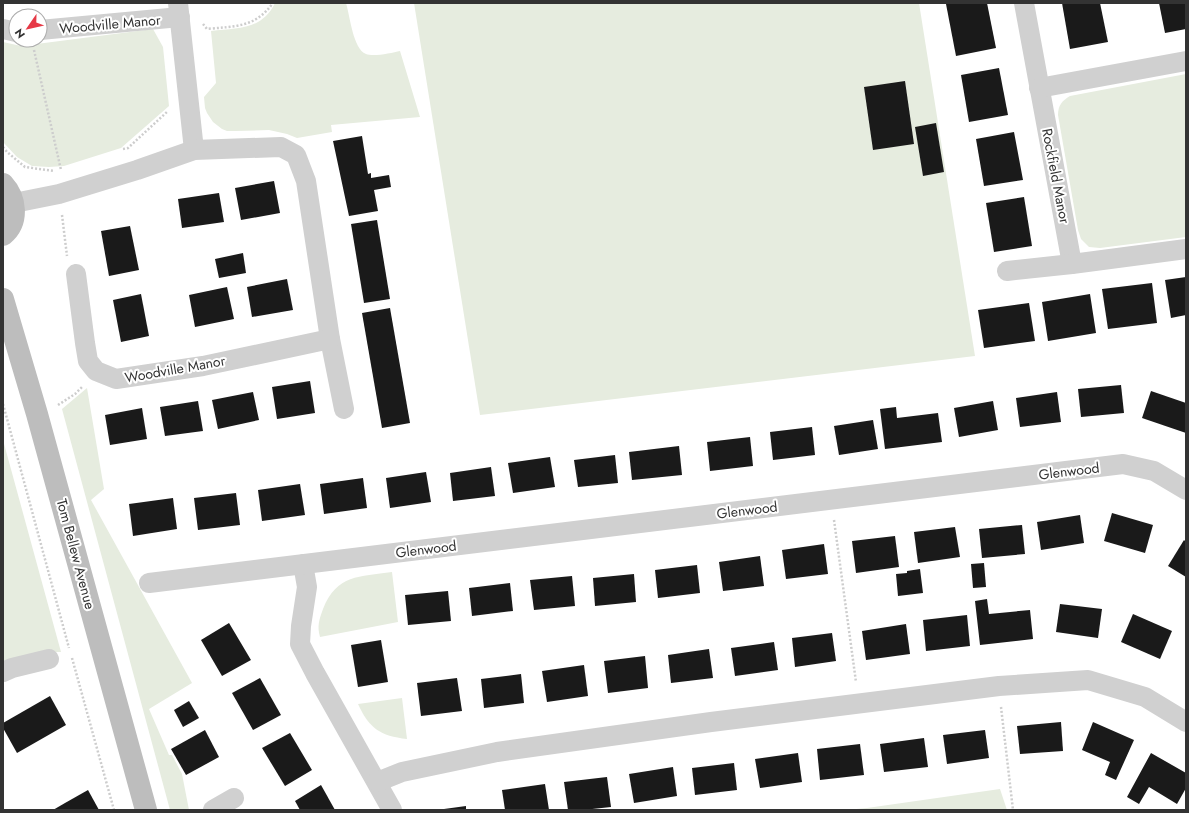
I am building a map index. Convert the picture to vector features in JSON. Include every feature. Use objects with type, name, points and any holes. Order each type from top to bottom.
[{"type":"street","name":"Rockfield Manor","points":[[1024,3],[1072,264]]},
{"type":"street","name":"Woodville Manor","points":[[48,37],[179,10],[194,150]]},
{"type":"street","points":[[1039,88],[1186,61]]},
{"type":"street","points":[[14,203],[60,194],[137,170],[194,150],[281,147],[296,155],[306,181],[330,339],[344,409]]},
{"type":"street","points":[[3,184],[11,194],[14,203],[13,218],[10,227],[3,235]]},
{"type":"street","points":[[1007,271],[1186,249]]},
{"type":"street","points":[[76,274],[84,343],[88,362],[96,371]]},
{"type":"street","name":"Tom Bellew Avenue","points":[[3,299],[37,414],[146,810]]},
{"type":"street","name":"Woodville Manor","points":[[96,371],[116,379],[203,366],[330,339]]},
{"type":"street","name":"Glenwood","points":[[149,583],[1123,464],[1154,471],[1186,490]]},
{"type":"street","points":[[303,564],[307,587],[301,626],[300,644],[392,810]]},
{"type":"street","points":[[3,672],[12,668],[49,658]]},
{"type":"street","points":[[377,782],[402,772],[497,752],[711,722],[999,686],[1088,680],[1145,697],[1186,722]]},
{"type":"street","points":[[213,810],[234,798]]},
{"type":"path","points":[[202,23],[207,29],[245,25],[256,20],[267,12],[273,3]]},
{"type":"path","points":[[3,147],[25,167],[62,172],[39,48]]},
{"type":"path","points":[[121,150],[128,148],[171,108]]},
{"type":"path","points":[[60,194],[68,259],[76,274]]},
{"type":"path","points":[[37,414],[62,403],[76,394],[96,371]]},
{"type":"path","points":[[3,404],[114,810]]},
{"type":"path","points":[[832,500],[859,704]]},
{"type":"path","points":[[999,686],[1013,810]]},
{"type":"shaded area","points":[[275,3],[346,3],[355,39],[362,51],[366,54],[373,55],[400,51],[420,117],[331,125],[332,132],[297,138],[269,130],[227,131],[213,122],[205,108],[204,97],[216,83],[211,31],[240,28],[256,23],[270,12]]},
{"type":"shaded area","points":[[414,3],[919,3],[975,356],[480,415]]},
{"type":"shaded area","points":[[153,29],[163,47],[169,106],[121,148],[64,166],[32,166],[17,157],[3,142],[3,42],[8,43],[8,48],[48,48],[48,43]]},
{"type":"shaded area","points":[[1186,74],[1186,237],[1100,248],[1089,247],[1081,239],[1078,230],[1058,115],[1060,106],[1070,96]]},
{"type":"shaded area","points":[[87,388],[104,489],[91,500],[192,683],[149,709],[169,755],[172,755],[182,774],[189,810],[170,810],[62,409]]},
{"type":"shaded area","points":[[3,440],[61,652],[50,652],[3,664]]},
{"type":"shaded area","points":[[392,572],[398,622],[320,637],[320,616],[335,589],[350,579]]},
{"type":"shaded area","points":[[402,698],[407,739],[390,736],[376,729],[366,719],[358,704]]},
{"type":"shaded area","points":[[1000,789],[1007,810],[845,810],[867,808]]},
{"type":"building","points":[[987,3],[996,48],[956,56],[946,4]]},
{"type":"building","points":[[1062,3],[1100,3],[1108,42],[1070,49]]},
{"type":"building","points":[[1159,3],[1186,3],[1186,29],[1165,33]]},
{"type":"building","points":[[999,68],[1008,115],[969,122],[961,75]]},
{"type":"building","points":[[905,81],[914,144],[873,150],[864,87]]},
{"type":"building","points":[[936,123],[944,172],[923,176],[915,127]]},
{"type":"building","points":[[1014,132],[1023,180],[984,186],[976,139]]},
{"type":"building","points":[[362,136],[368,174],[371,173],[371,178],[389,175],[391,187],[374,190],[378,211],[349,216],[333,141]]},
{"type":"building","points":[[274,181],[280,213],[241,220],[235,188]]},
{"type":"building","points":[[219,193],[224,222],[182,228],[178,199]]},
{"type":"building","points":[[1024,197],[1032,246],[994,252],[986,203]]},
{"type":"building","points":[[377,220],[390,299],[364,303],[351,224]]},
{"type":"building","points":[[130,226],[139,270],[109,276],[101,231]]},
{"type":"building","points":[[243,253],[246,273],[219,278],[215,259]]},
{"type":"building","points":[[1186,277],[1186,315],[1171,318],[1165,280]]},
{"type":"building","points":[[287,279],[293,310],[252,317],[247,287]]},
{"type":"building","points":[[1152,283],[1157,323],[1108,329],[1102,289]]},
{"type":"building","points":[[227,287],[234,319],[195,327],[189,295]]},
{"type":"building","points":[[141,294],[149,336],[121,342],[113,300]]},
{"type":"building","points":[[1090,294],[1096,333],[1048,341],[1042,302]]},
{"type":"building","points":[[1029,303],[1035,341],[984,348],[978,310]]},
{"type":"building","points":[[390,308],[410,423],[382,428],[362,313]]},
{"type":"building","points":[[310,381],[315,413],[277,419],[272,387]]},
{"type":"building","points":[[1121,385],[1124,413],[1081,417],[1078,389]]},
{"type":"building","points":[[1151,391],[1186,403],[1186,433],[1142,418]]},
{"type":"building","points":[[253,392],[259,420],[218,429],[212,400]]},
{"type":"building","points":[[1057,392],[1061,422],[1020,427],[1016,398]]},
{"type":"building","points":[[198,401],[203,431],[165,436],[160,407]]},
{"type":"building","points":[[993,401],[998,430],[959,437],[954,408]]},
{"type":"building","points":[[896,407],[897,418],[938,413],[942,442],[885,449],[880,409]]},
{"type":"building","points":[[142,408],[147,439],[110,445],[105,415]]},
{"type":"building","points":[[873,420],[878,449],[839,455],[834,426]]},
{"type":"building","points":[[812,427],[815,455],[773,460],[770,432]]},
{"type":"building","points":[[750,437],[753,466],[710,471],[707,442]]},
{"type":"building","points":[[679,446],[682,475],[632,480],[629,452]]},
{"type":"building","points":[[615,455],[618,483],[578,487],[574,460]]},
{"type":"building","points":[[550,457],[555,487],[513,493],[508,463]]},
{"type":"building","points":[[491,467],[495,496],[453,501],[450,473]]},
{"type":"building","points":[[426,472],[431,502],[390,508],[386,478]]},
{"type":"building","points":[[363,478],[367,508],[324,514],[320,484]]},
{"type":"building","points":[[300,484],[305,515],[262,521],[258,490]]},
{"type":"building","points":[[236,493],[240,525],[198,530],[194,498]]},
{"type":"building","points":[[173,498],[177,529],[133,536],[129,504]]},
{"type":"building","points":[[1112,513],[1153,525],[1145,553],[1104,541]]},
{"type":"building","points":[[1080,515],[1084,543],[1041,550],[1037,522]]},
{"type":"building","points":[[1022,525],[1025,554],[982,558],[979,529]]},
{"type":"building","points":[[955,527],[960,557],[918,563],[914,532]]},
{"type":"building","points":[[895,536],[899,567],[856,573],[852,541]]},
{"type":"building","points":[[1184,540],[1186,542],[1186,577],[1168,566]]},
{"type":"building","points":[[824,544],[828,574],[786,579],[782,550]]},
{"type":"building","points":[[760,556],[764,586],[723,591],[719,562]]},
{"type":"building","points":[[984,563],[986,587],[973,588],[971,564]]},
{"type":"building","points":[[697,565],[700,593],[658,598],[655,570]]},
{"type":"building","points":[[920,569],[923,593],[898,596],[896,574],[907,573],[907,571]]},
{"type":"building","points":[[634,574],[636,602],[595,606],[593,578]]},
{"type":"building","points":[[572,576],[575,606],[534,610],[530,580]]},
{"type":"building","points":[[510,583],[513,611],[472,616],[469,588]]},
{"type":"building","points":[[448,591],[451,621],[408,625],[405,595]]},
{"type":"building","points":[[987,599],[989,614],[1030,610],[1033,639],[980,645],[975,601]]},
{"type":"building","points":[[1060,604],[1102,609],[1098,638],[1056,632]]},
{"type":"building","points":[[1133,614],[1172,631],[1160,659],[1121,642]]},
{"type":"building","points":[[967,615],[970,646],[926,651],[923,620]]},
{"type":"building","points":[[229,623],[251,660],[222,676],[201,640]]},
{"type":"building","points":[[906,624],[910,654],[866,660],[862,631]]},
{"type":"building","points":[[832,633],[836,661],[795,667],[792,638]]},
{"type":"building","points":[[381,640],[388,682],[358,687],[351,645]]},
{"type":"building","points":[[774,642],[778,670],[735,676],[731,648]]},
{"type":"building","points":[[709,649],[713,678],[671,683],[668,655]]},
{"type":"building","points":[[645,656],[648,688],[608,693],[604,661]]},
{"type":"building","points":[[584,665],[588,696],[547,702],[542,671]]},
{"type":"building","points":[[521,674],[524,703],[484,708],[481,679]]},
{"type":"building","points":[[260,678],[281,715],[253,730],[232,693]]},
{"type":"building","points":[[457,678],[462,711],[421,716],[417,683]]},
{"type":"building","points":[[50,696],[66,725],[17,753],[3,728],[3,723]]},
{"type":"building","points":[[189,701],[199,718],[183,727],[174,710]]},
{"type":"building","points":[[1061,722],[1063,751],[1020,754],[1017,726]]},
{"type":"building","points":[[1093,722],[1134,740],[1116,780],[1105,775],[1110,762],[1082,750]]},
{"type":"building","points":[[205,730],[219,757],[186,775],[171,749]]},
{"type":"building","points":[[985,730],[989,758],[947,764],[943,735]]},
{"type":"building","points":[[290,733],[312,770],[285,786],[262,748]]},
{"type":"building","points":[[924,738],[928,767],[884,772],[880,744]]},
{"type":"building","points":[[860,744],[864,775],[820,780],[817,749]]},
{"type":"building","points":[[798,753],[802,782],[760,788],[755,759]]},
{"type":"building","points":[[1151,753],[1186,773],[1186,788],[1177,804],[1149,787],[1139,804],[1127,797]]},
{"type":"building","points":[[734,763],[737,790],[695,795],[692,768]]},
{"type":"building","points":[[673,767],[677,796],[634,803],[629,774]]},
{"type":"building","points":[[607,777],[611,807],[568,810],[564,782]]},
{"type":"building","points":[[545,784],[549,810],[505,810],[502,790]]},
{"type":"building","points":[[321,785],[335,810],[300,810],[295,801]]},
{"type":"building","points":[[88,790],[99,810],[53,810],[65,803]]},
{"type":"building","points":[[466,806],[466,810],[444,810],[444,809]]}]
